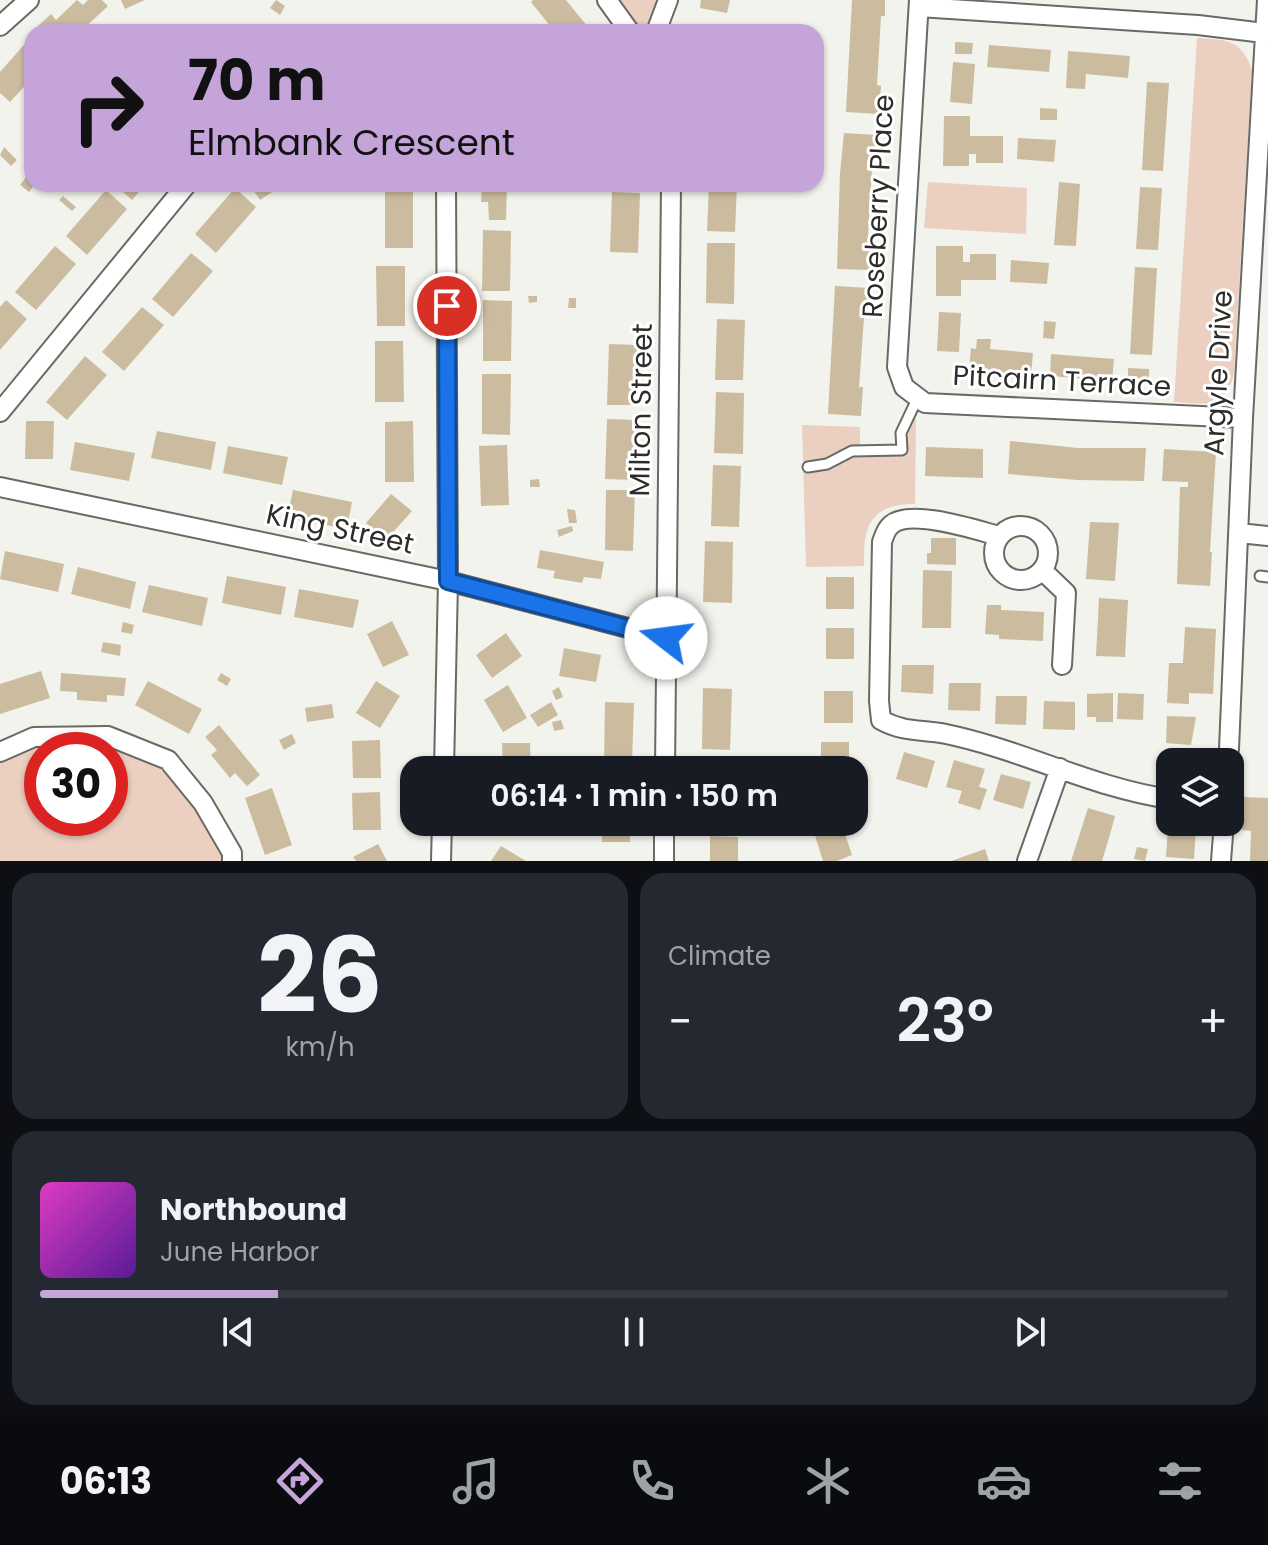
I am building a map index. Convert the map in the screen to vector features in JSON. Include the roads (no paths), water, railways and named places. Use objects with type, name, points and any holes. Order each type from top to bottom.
[{"type":"street","points":[[0,26],[29,0]]},
{"type":"street","points":[[607,0],[624,24]]},
{"type":"street","points":[[659,24],[668,0]]},
{"type":"street","name":"Argyle Drive","points":[[1229,748],[1243,418],[1261,228],[1267,0]]},
{"type":"street","points":[[919,4],[1198,25],[1264,33]]},
{"type":"street","name":"Roseberry Place","points":[[919,4],[897,367],[904,387],[922,400]]},
{"type":"street","points":[[0,412],[180,192]]},
{"type":"street","points":[[444,756],[448,581],[446,192]]},
{"type":"street","name":"Milton Street","points":[[665,756],[671,192]]},
{"type":"street","name":"Pitcairn Terrace","points":[[922,400],[1243,418]]},
{"type":"street","name":"King Street","points":[[0,487],[448,581],[666,638]]},
{"type":"street","points":[[999,536],[947,522],[907,519],[888,526],[882,542],[881,720],[898,729],[946,734],[1060,768],[1130,793],[1156,797]]},
{"type":"street","points":[[1014,526],[1033,527],[1041,533],[1049,550],[1042,570],[1022,580],[1006,575],[999,569],[994,553],[999,536],[1014,526]]},
{"type":"street","points":[[1239,533],[1268,536]]},
{"type":"street","points":[[1042,570],[1066,593],[1062,665]]},
{"type":"street","points":[[0,752],[34,737],[108,736],[168,760],[203,803],[232,853],[232,861]]},
{"type":"street","points":[[1027,861],[1060,768]]},
{"type":"street","points":[[441,861],[442,836]]},
{"type":"street","points":[[664,836],[664,861]]},
{"type":"street","points":[[1221,861],[1223,836]]},
{"type":"lane","points":[[808,467],[827,464],[852,451],[902,450],[901,433],[922,400]]}]
